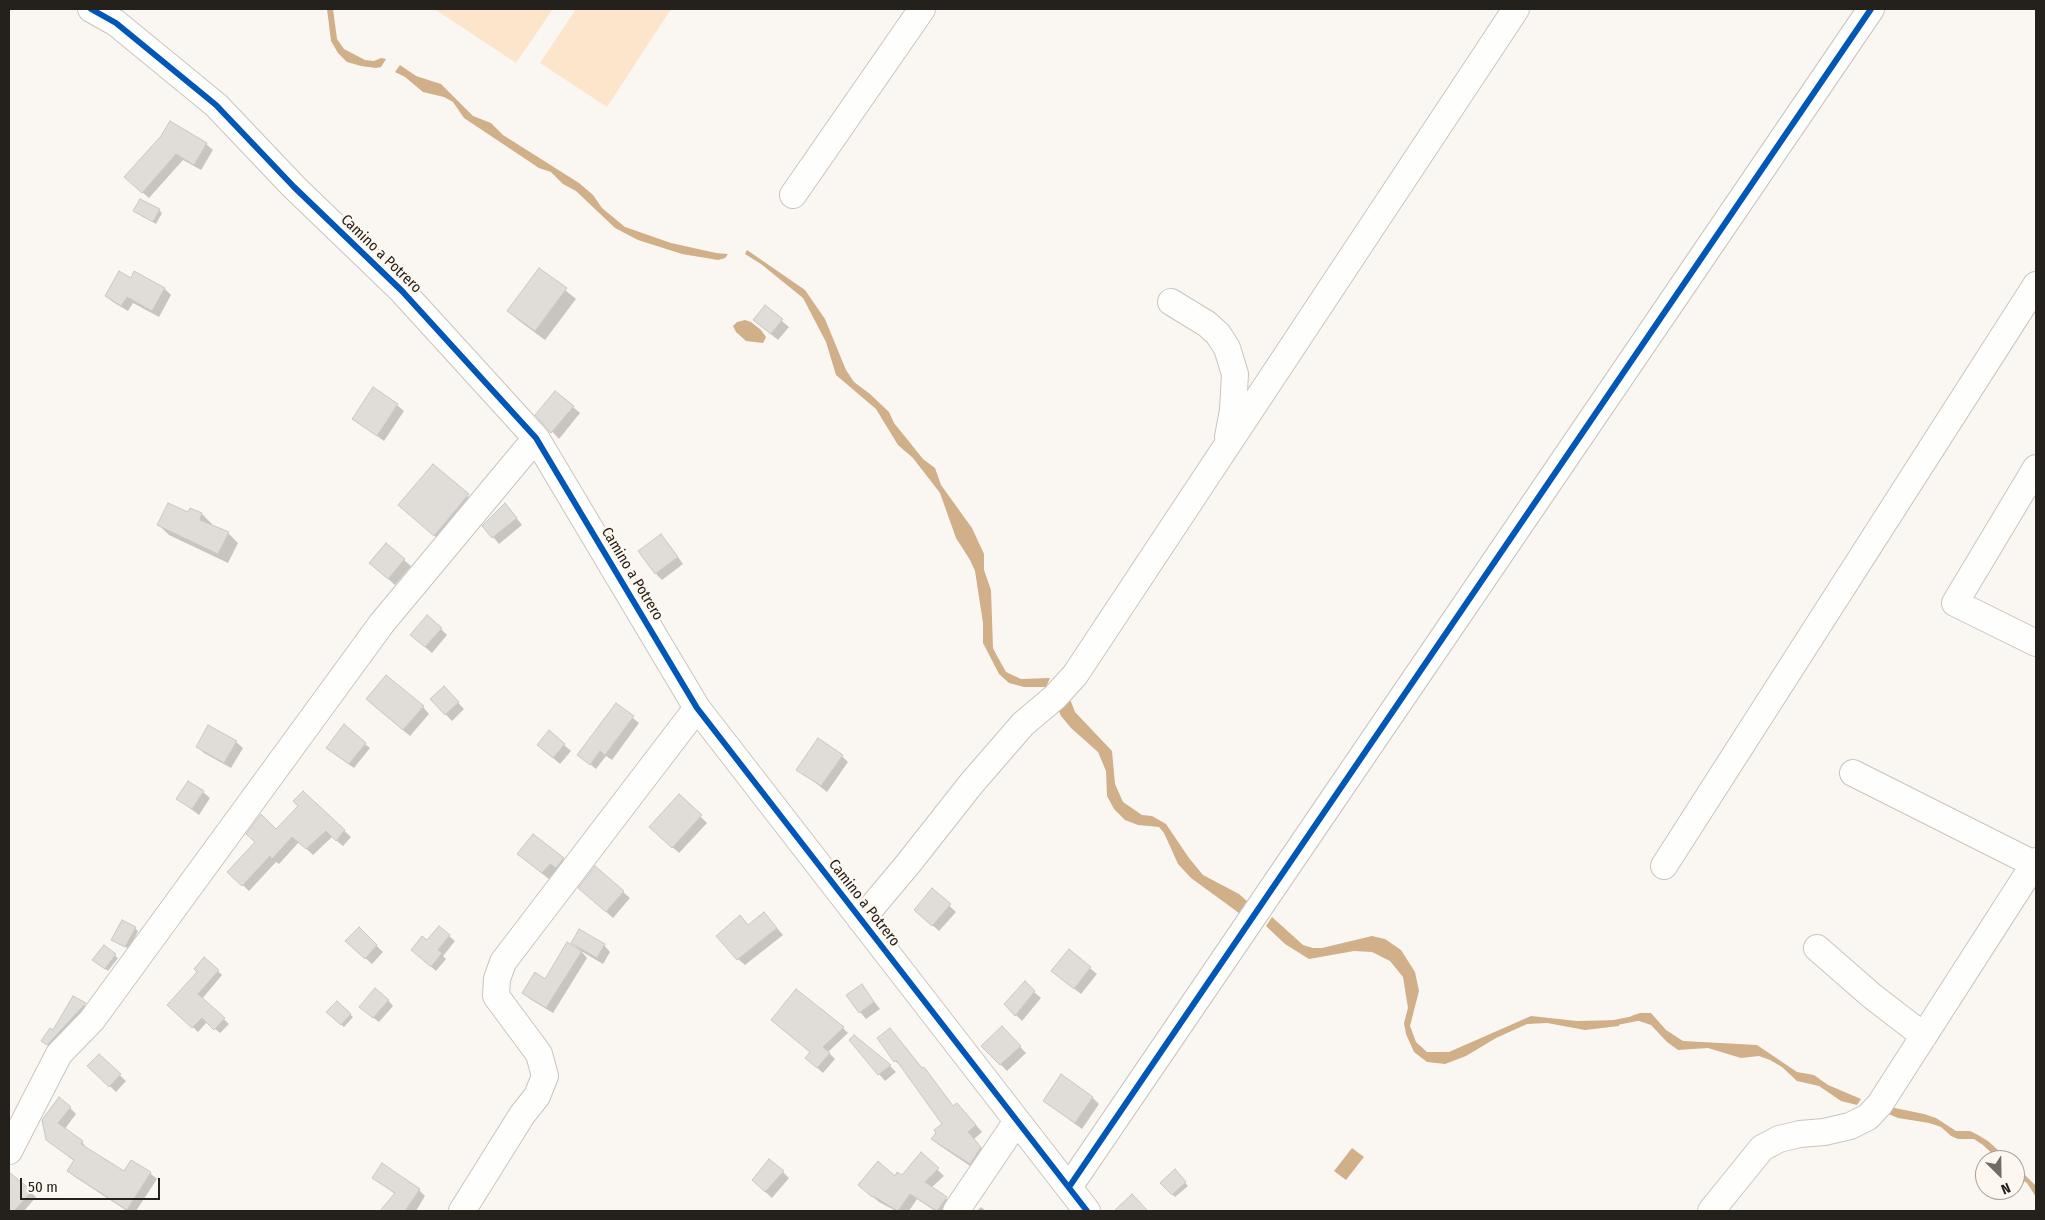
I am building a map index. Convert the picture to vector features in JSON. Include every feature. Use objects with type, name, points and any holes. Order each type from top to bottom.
[{"type":"street","points":[[792,195],[922,9]]},
{"type":"street","points":[[861,920],[971,784],[1023,724],[1055,697],[1075,675],[1516,9]]},
{"type":"street","points":[[1077,1203],[1871,9]]},
{"type":"street","name":"Camino a Potrero","points":[[98,11],[116,23],[216,105],[294,186],[402,291],[536,438],[696,708],[1017,1121],[1077,1203]]},
{"type":"street","points":[[1664,866],[2036,285]]},
{"type":"street","points":[[1171,302],[1208,324],[1218,334],[1227,348],[1235,374],[1233,410],[1227,446]]},
{"type":"street","points":[[9,1151],[59,1054],[92,1020],[382,623],[536,438]]},
{"type":"street","points":[[2036,468],[1955,603],[2036,643]]},
{"type":"street","points":[[462,1211],[522,1115],[538,1096],[545,1076],[539,1054],[496,996],[497,979],[503,962],[696,708]]},
{"type":"street","points":[[1711,1211],[1762,1148],[1779,1140],[1800,1134],[1824,1132],[1850,1126],[1868,1118],[1880,1104],[2035,863],[1853,773]]},
{"type":"street","points":[[1817,948],[1872,996],[1924,1036]]},
{"type":"street","points":[[956,1211],[1017,1121]]},
{"type":"shaded area","points":[[327,9],[333,9],[337,39],[344,49],[365,60],[386,59],[381,67],[361,66],[347,62],[338,53],[331,41]]},
{"type":"shaded area","points":[[437,9],[553,9],[516,63]]},
{"type":"shaded area","points":[[576,9],[671,9],[607,107],[540,63]]},
{"type":"shaded area","points":[[400,65],[416,76],[441,84],[473,116],[491,123],[503,135],[579,183],[593,195],[602,208],[625,227],[671,243],[728,254],[725,258],[718,260],[682,254],[638,240],[615,228],[576,191],[563,184],[551,172],[539,168],[464,118],[453,102],[444,97],[423,92],[405,77],[395,72]]},
{"type":"shaded area","points":[[747,250],[805,290],[825,319],[846,370],[854,382],[889,412],[894,423],[923,459],[935,468],[941,485],[972,528],[984,554],[984,570],[991,590],[993,648],[996,654],[1006,672],[1021,679],[1050,678],[1046,687],[1024,687],[1009,683],[999,674],[983,643],[983,623],[975,571],[956,538],[940,493],[913,458],[898,445],[876,409],[836,375],[826,342],[803,298],[761,264],[745,254]]},
{"type":"shaded area","points":[[745,320],[761,330],[766,337],[763,343],[746,341],[736,332],[733,326],[737,322]]},
{"type":"shaded area","points":[[1068,694],[1075,712],[1112,751],[1115,784],[1123,802],[1142,815],[1152,816],[1166,824],[1203,875],[1239,894],[1248,902],[1239,913],[1191,878],[1178,864],[1164,833],[1159,827],[1138,825],[1125,820],[1114,809],[1107,796],[1106,771],[1098,752],[1071,728],[1061,716],[1056,704]]},
{"type":"shaded area","points":[[1272,917],[1303,945],[1313,948],[1322,948],[1372,936],[1385,939],[1401,950],[1415,972],[1419,991],[1410,1026],[1416,1042],[1427,1052],[1449,1052],[1531,1016],[1577,1021],[1619,1020],[1619,1026],[1585,1030],[1547,1023],[1527,1024],[1496,1038],[1466,1056],[1445,1064],[1427,1062],[1414,1052],[1406,1034],[1404,1023],[1408,1008],[1403,977],[1390,961],[1372,952],[1354,951],[1309,959],[1285,944],[1266,926]]},
{"type":"shaded area","points":[[1640,1013],[1651,1013],[1666,1030],[1683,1041],[1757,1045],[1797,1072],[1814,1075],[1828,1085],[1861,1099],[1857,1105],[1841,1101],[1819,1086],[1797,1081],[1782,1067],[1759,1056],[1741,1058],[1708,1048],[1678,1050],[1667,1042],[1651,1025],[1639,1021],[1631,1021],[1631,1016]]},
{"type":"shaded area","points":[[1890,1107],[1924,1114],[1936,1118],[1956,1131],[1970,1131],[1988,1141],[1998,1150],[1988,1150],[1974,1139],[1958,1139],[1951,1136],[1941,1127],[1929,1123],[1898,1118],[1886,1113]]},
{"type":"shaded area","points":[[1352,1148],[1364,1157],[1346,1180],[1334,1171]]},
{"type":"shaded area","points":[[2025,1175],[2036,1186],[2036,1197],[2025,1182]]},
{"type":"building","points":[[170,121],[207,143],[194,165],[176,154],[142,193],[124,177],[161,136]]},
{"type":"building","points":[[140,199],[160,209],[153,222],[133,211]]},
{"type":"building","points":[[539,268],[567,288],[535,331],[507,311]]},
{"type":"building","points":[[119,271],[131,278],[134,271],[165,288],[152,311],[127,297],[121,306],[105,296]]},
{"type":"building","points":[[765,305],[783,319],[771,334],[753,320]]},
{"type":"building","points":[[373,387],[398,404],[377,436],[352,419]]},
{"type":"building","points":[[555,391],[574,406],[551,433],[535,415]]},
{"type":"building","points":[[433,464],[469,494],[434,536],[398,505]]},
{"type":"building","points":[[168,503],[188,512],[190,508],[202,513],[200,520],[229,532],[218,554],[157,525]]},
{"type":"building","points":[[505,503],[517,518],[492,538],[482,526]]},
{"type":"building","points":[[661,534],[678,557],[655,574],[638,551]]},
{"type":"building","points":[[386,543],[405,559],[388,579],[369,563]]},
{"type":"building","points":[[427,615],[442,628],[425,647],[410,635]]},
{"type":"building","points":[[386,675],[424,706],[403,730],[366,699]]},
{"type":"building","points":[[444,686],[459,702],[445,715],[430,699]]},
{"type":"building","points":[[616,703],[634,716],[605,755],[600,751],[590,765],[577,755]]},
{"type":"building","points":[[344,724],[366,743],[349,764],[326,748]]},
{"type":"building","points":[[208,725],[237,741],[224,763],[196,747]]},
{"type":"building","points":[[549,730],[565,744],[553,758],[537,745]]},
{"type":"building","points":[[818,738],[843,755],[821,786],[796,770]]},
{"type":"building","points":[[188,781],[204,791],[192,809],[176,799]]},
{"type":"building","points":[[303,791],[345,830],[336,841],[326,831],[306,849],[292,837],[272,859],[270,856],[242,886],[227,872],[255,842],[246,834],[261,814],[276,829],[298,806],[293,801]]},
{"type":"building","points":[[679,794],[702,815],[672,848],[649,827]]},
{"type":"building","points":[[533,834],[564,858],[556,868],[550,864],[542,873],[517,854]]},
{"type":"building","points":[[595,866],[624,891],[606,912],[578,888]]},
{"type":"building","points":[[932,888],[951,904],[932,926],[914,910]]},
{"type":"building","points":[[764,912],[777,928],[737,960],[716,936],[740,915],[748,925]]},
{"type":"building","points":[[122,920],[136,927],[125,947],[111,940]]},
{"type":"building","points":[[439,926],[450,935],[438,950],[442,953],[431,967],[411,950],[422,936],[427,940]]},
{"type":"building","points":[[359,927],[377,945],[365,959],[345,941]]},
{"type":"building","points":[[579,929],[605,944],[597,958],[571,943]]},
{"type":"building","points":[[567,942],[582,951],[546,1008],[522,993],[535,972],[545,979]]},
{"type":"building","points":[[104,945],[116,954],[105,969],[92,960]]},
{"type":"building","points":[[1069,949],[1091,967],[1074,989],[1051,971]]},
{"type":"building","points":[[204,957],[219,970],[198,994],[225,1018],[214,1030],[202,1018],[192,1028],[167,1005],[197,972],[194,969]]},
{"type":"building","points":[[1025,981],[1035,991],[1015,1016],[1004,1004]]},
{"type":"building","points":[[862,984],[874,1002],[859,1013],[846,995]]},
{"type":"building","points":[[375,988],[389,1000],[373,1018],[359,1007]]},
{"type":"building","points":[[796,989],[844,1027],[823,1047],[830,1053],[817,1068],[805,1058],[810,1052],[771,1020]]},
{"type":"building","points":[[73,996],[86,1003],[47,1045],[41,1041],[50,1028],[53,1030]]},
{"type":"building","points":[[337,1001],[351,1014],[341,1025],[326,1012]]},
{"type":"building","points":[[1002,1026],[1021,1046],[1000,1065],[981,1046]]},
{"type":"building","points":[[890,1028],[922,1068],[924,1067],[953,1106],[957,1103],[976,1125],[968,1132],[981,1147],[970,1164],[931,1139],[936,1133],[934,1130],[942,1124],[896,1060],[894,1062],[877,1038]]},
{"type":"building","points":[[854,1035],[891,1065],[878,1075],[849,1040]]},
{"type":"building","points":[[99,1054],[121,1074],[109,1087],[87,1066]]},
{"type":"building","points":[[1061,1074],[1093,1097],[1075,1123],[1043,1101]]},
{"type":"building","points":[[59,1097],[71,1107],[58,1123],[83,1141],[81,1144],[124,1171],[131,1160],[151,1172],[127,1210],[67,1171],[74,1160],[46,1140],[42,1120]]},
{"type":"building","points":[[921,1152],[939,1168],[925,1182],[947,1197],[937,1211],[910,1194],[898,1211],[872,1197],[858,1185],[878,1161],[895,1176],[897,1172],[902,1175]]},
{"type":"building","points":[[769,1159],[784,1171],[765,1192],[752,1180]]},
{"type":"building","points":[[382,1163],[420,1189],[405,1211],[380,1211],[395,1193],[372,1178]]},
{"type":"building","points":[[1175,1169],[1186,1182],[1172,1195],[1160,1183]]},
{"type":"building","points":[[9,1172],[32,1191],[14,1211],[9,1211]]},
{"type":"building","points":[[1132,1194],[1148,1211],[1114,1211]]},
{"type":"waterway","points":[[1613,1023],[1638,1018]]},
{"type":"cycle path","points":[[91,9],[116,23],[216,105],[294,187],[402,291],[536,438],[697,708],[1087,1211]]},
{"type":"cycle path","points":[[1069,1187],[1871,9]]}]
